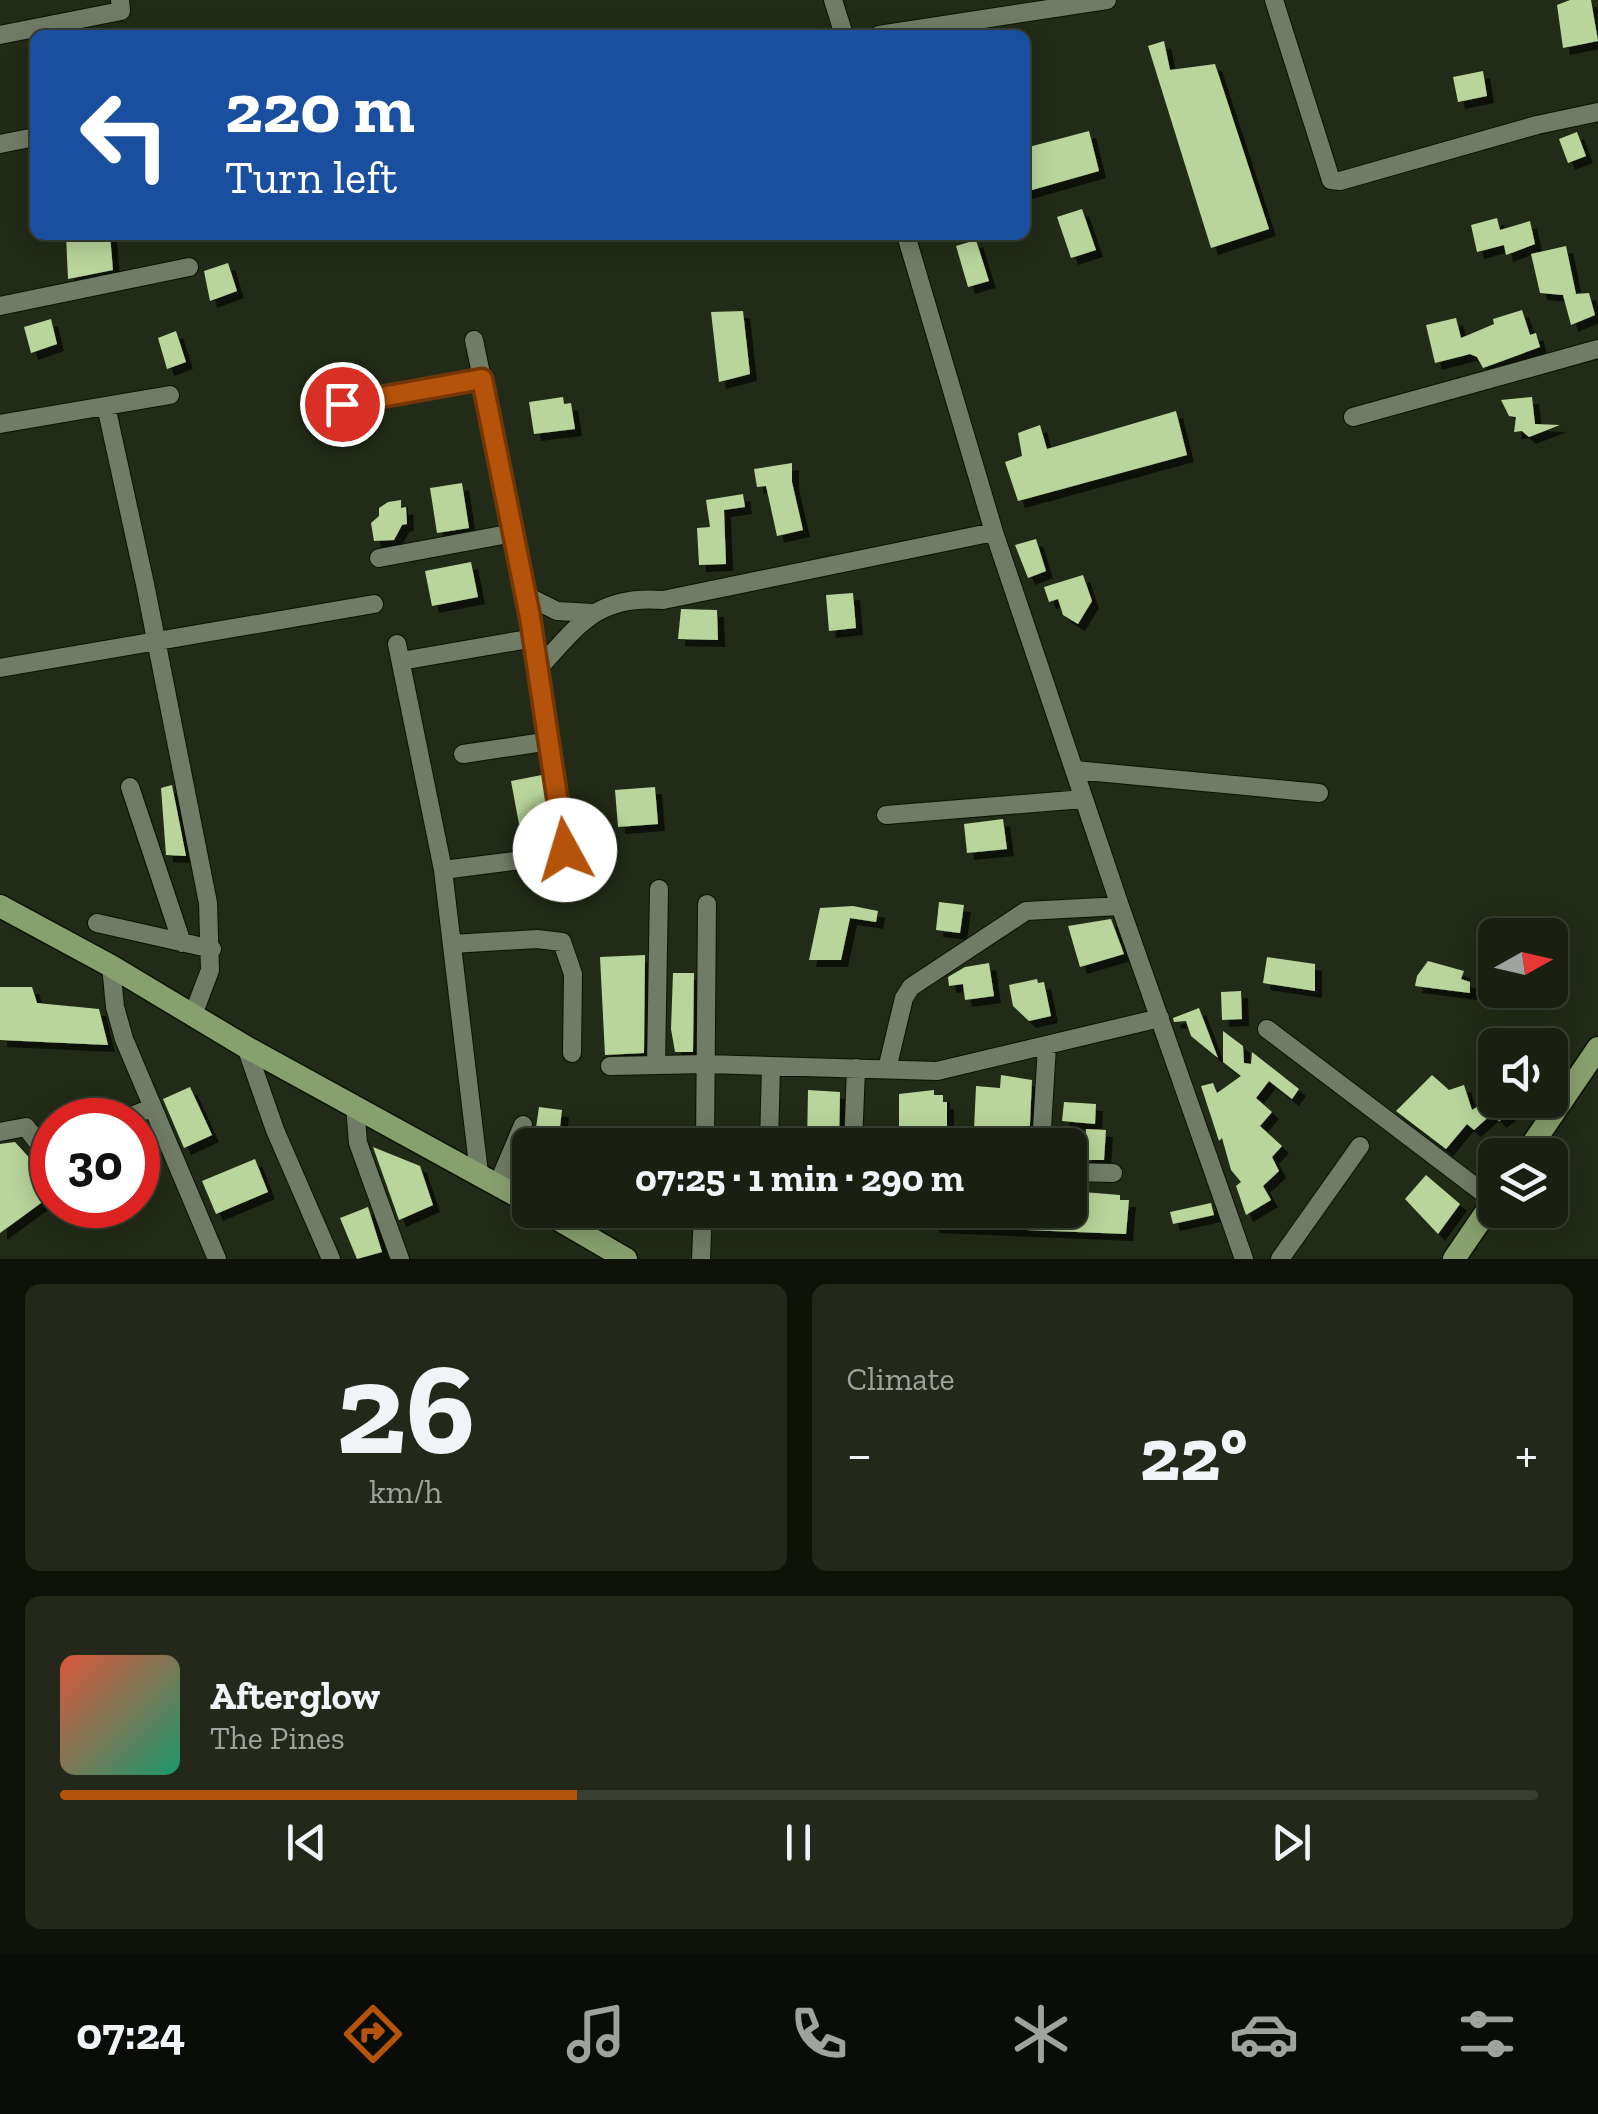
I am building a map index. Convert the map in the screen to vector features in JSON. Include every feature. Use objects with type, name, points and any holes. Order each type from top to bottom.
[{"type":"main road","points":[[0,906],[111,966],[246,1047],[512,1192]]},
{"type":"main road","points":[[1537,1138],[1598,1048]]},
{"type":"main road","points":[[1454,1259],[1478,1224]]},
{"type":"main road","points":[[573,1228],[626,1259]]},
{"type":"street","points":[[0,35],[121,10],[120,0]]},
{"type":"street","points":[[833,0],[842,30]]},
{"type":"street","points":[[912,30],[1107,0]]},
{"type":"street","points":[[1274,0],[1331,180],[1340,181],[1537,125],[1598,112]]},
{"type":"street","points":[[0,144],[30,138]]},
{"type":"street","points":[[907,240],[994,532],[1244,1259]]},
{"type":"street","points":[[0,306],[189,266]]},
{"type":"street","points":[[443,870],[560,855],[566,844],[534,638],[474,340]]},
{"type":"street","points":[[1353,417],[1598,349]]},
{"type":"street","points":[[342,404],[482,379]]},
{"type":"street","points":[[0,424],[170,395]]},
{"type":"street","points":[[106,406],[208,904],[212,950],[206,984],[193,1015]]},
{"type":"street","points":[[539,668],[593,614],[612,602],[635,598],[663,600],[994,532]]},
{"type":"street","points":[[379,558],[513,533]]},
{"type":"street","points":[[526,596],[557,611],[593,614]]},
{"type":"street","points":[[0,668],[374,604]]},
{"type":"street","points":[[488,1178],[443,870],[399,652],[534,638]]},
{"type":"street","points":[[463,754],[550,741]]},
{"type":"street","points":[[1075,770],[1319,793]]},
{"type":"street","points":[[130,788],[182,943]]},
{"type":"street","points":[[886,815],[1084,799]]},
{"type":"street","points":[[656,1065],[660,888]]},
{"type":"street","points":[[705,1128],[707,904]]},
{"type":"street","points":[[887,1069],[904,998],[911,986],[1026,910],[1120,906]]},
{"type":"street","points":[[97,923],[212,950]]},
{"type":"street","points":[[452,944],[537,939],[562,942],[573,974],[572,1053]]},
{"type":"street","points":[[111,966],[115,1007],[148,1098]]},
{"type":"street","points":[[610,1066],[952,1069],[1160,1018]]},
{"type":"street","points":[[1268,1029],[1478,1188]]},
{"type":"street","points":[[1042,1128],[1047,1046]]},
{"type":"street","points":[[246,1047],[275,1130],[331,1259]]},
{"type":"street","points":[[769,1128],[771,1066]]},
{"type":"street","points":[[854,1128],[856,1068]]},
{"type":"street","points":[[355,1106],[358,1143],[400,1259]]},
{"type":"street","points":[[488,1178],[523,1125]]},
{"type":"street","points":[[0,1132],[26,1126],[30,1132]]},
{"type":"street","points":[[160,1127],[217,1259]]},
{"type":"street","points":[[1280,1259],[1360,1146]]},
{"type":"street","points":[[1087,1172],[1113,1173]]},
{"type":"street","points":[[702,1259],[703,1228]]},
{"type":"building","points":[[1570,0],[1591,0],[1598,41],[1563,48],[1557,5]]},
{"type":"building","points":[[1164,41],[1170,70],[1215,64],[1269,229],[1211,248],[1148,46]]},
{"type":"building","points":[[1483,71],[1487,96],[1458,102],[1453,77]]},
{"type":"building","points":[[1089,131],[1099,171],[1030,191],[1030,147]]},
{"type":"building","points":[[1577,132],[1586,156],[1568,163],[1559,139]]},
{"type":"building","points":[[1082,209],[1096,250],[1071,258],[1057,217]]},
{"type":"building","points":[[1497,218],[1500,230],[1530,221],[1535,244],[1506,255],[1504,245],[1477,252],[1471,225]]},
{"type":"building","points":[[66,240],[110,240],[113,270],[68,279]]},
{"type":"building","points":[[976,240],[989,281],[968,287],[956,246]]},
{"type":"building","points":[[1566,246],[1576,294],[1589,293],[1595,315],[1571,325],[1563,295],[1540,293],[1531,254]]},
{"type":"building","points":[[228,263],[237,291],[210,301],[204,271]]},
{"type":"building","points":[[1522,310],[1530,335],[1536,333],[1540,347],[1483,368],[1477,357],[1470,354],[1435,363],[1426,325],[1456,318],[1461,338],[1494,324],[1493,319]]},
{"type":"building","points":[[743,311],[750,374],[719,382],[711,312]]},
{"type":"building","points":[[51,319],[57,344],[31,353],[24,327]]},
{"type":"building","points":[[176,331],[186,362],[167,369],[158,338]]},
{"type":"building","points":[[563,397],[564,404],[571,403],[575,429],[534,434],[529,402]]},
{"type":"building","points":[[1532,397],[1535,424],[1560,425],[1529,437],[1522,431],[1514,432],[1516,417],[1509,416],[1501,400]]},
{"type":"building","points":[[1176,411],[1187,455],[1018,501],[1005,462],[1022,456],[1018,433],[1040,425],[1047,449]]},
{"type":"building","points":[[792,463],[792,482],[803,530],[777,536],[766,486],[757,487],[754,469]]},
{"type":"building","points":[[462,483],[469,528],[437,533],[430,488]]},
{"type":"building","points":[[743,494],[745,507],[724,510],[726,564],[699,565],[697,528],[710,527],[706,500]]},
{"type":"building","points":[[401,500],[401,508],[406,507],[407,524],[402,525],[394,540],[374,541],[371,523],[379,516],[379,508]]},
{"type":"building","points":[[1036,539],[1046,571],[1028,578],[1015,545]]},
{"type":"building","points":[[471,562],[478,597],[432,606],[425,571]]},
{"type":"building","points":[[1083,575],[1092,601],[1078,624],[1063,615],[1058,599],[1049,602],[1044,587]]},
{"type":"building","points":[[853,593],[856,628],[829,631],[826,595]]},
{"type":"building","points":[[681,609],[717,610],[718,640],[678,639]]},
{"type":"building","points":[[542,775],[548,819],[519,824],[511,781]]},
{"type":"building","points":[[172,785],[186,856],[166,855],[161,788]]},
{"type":"building","points":[[655,787],[658,824],[618,827],[615,790]]},
{"type":"building","points":[[1003,819],[1007,849],[967,853],[964,824]]},
{"type":"building","points":[[939,902],[964,905],[960,933],[936,930]]},
{"type":"building","points":[[853,906],[878,911],[876,922],[850,918],[841,960],[809,960],[820,908]]},
{"type":"building","points":[[1111,919],[1124,954],[1080,967],[1068,926]]},
{"type":"building","points":[[645,955],[644,1053],[605,1055],[600,957]]},
{"type":"building","points":[[1267,957],[1315,964],[1315,991],[1263,983]]},
{"type":"building","points":[[1428,961],[1464,971],[1461,979],[1470,982],[1470,993],[1415,986]]},
{"type":"building","points":[[989,963],[994,996],[965,1000],[963,984],[949,986],[948,977],[965,967]]},
{"type":"building","points":[[673,973],[694,973],[693,1052],[675,1052],[671,1029]]},
{"type":"building","points":[[1037,979],[1038,983],[1044,982],[1051,1016],[1029,1021],[1013,1006],[1009,985]]},
{"type":"building","points":[[0,987],[32,987],[37,1003],[99,1009],[108,1045],[0,1040]]},
{"type":"building","points":[[1241,991],[1242,1019],[1222,1020],[1221,992]]},
{"type":"building","points":[[1199,1008],[1218,1058],[1191,1036],[1186,1021],[1174,1022],[1173,1018]]},
{"type":"building","points":[[1223,1031],[1243,1046],[1244,1063],[1251,1064],[1252,1052],[1299,1089],[1292,1099],[1269,1081],[1256,1098],[1272,1112],[1260,1126],[1282,1146],[1272,1157],[1279,1171],[1263,1186],[1271,1200],[1246,1215],[1236,1186],[1241,1182],[1231,1170],[1201,1086],[1213,1083],[1217,1093],[1241,1076],[1223,1062]]},
{"type":"building","points":[[1001,1075],[1032,1080],[1030,1128],[974,1128],[976,1086],[1000,1088]]},
{"type":"building","points":[[1432,1075],[1449,1090],[1464,1085],[1472,1110],[1478,1106],[1478,1118],[1487,1118],[1474,1130],[1467,1124],[1446,1149],[1396,1111]]},
{"type":"building","points":[[190,1087],[212,1135],[184,1148],[163,1099]]},
{"type":"building","points":[[808,1090],[840,1092],[839,1128],[807,1128]]},
{"type":"building","points":[[934,1090],[934,1095],[943,1095],[943,1102],[947,1102],[947,1128],[899,1128],[899,1094]]},
{"type":"building","points":[[1064,1102],[1096,1104],[1095,1124],[1062,1121]]},
{"type":"building","points":[[539,1107],[562,1110],[560,1128],[536,1128]]},
{"type":"building","points":[[1087,1129],[1106,1130],[1104,1160],[1087,1160]]},
{"type":"building","points":[[15,1142],[30,1159],[30,1211],[0,1233],[0,1144]]},
{"type":"building","points":[[373,1147],[420,1166],[433,1205],[399,1220]]},
{"type":"building","points":[[255,1159],[268,1192],[216,1214],[202,1181]]},
{"type":"building","points":[[1426,1175],[1460,1204],[1438,1234],[1405,1199]]},
{"type":"building","points":[[1087,1192],[1120,1195],[1120,1200],[1129,1200],[1126,1234],[980,1228],[1087,1228]]},
{"type":"building","points":[[1211,1203],[1214,1215],[1173,1224],[1170,1212]]},
{"type":"building","points":[[368,1207],[382,1252],[357,1259],[340,1218]]},
{"type":"route","points":[[342,404],[482,379],[530,617],[565,850]]}]
